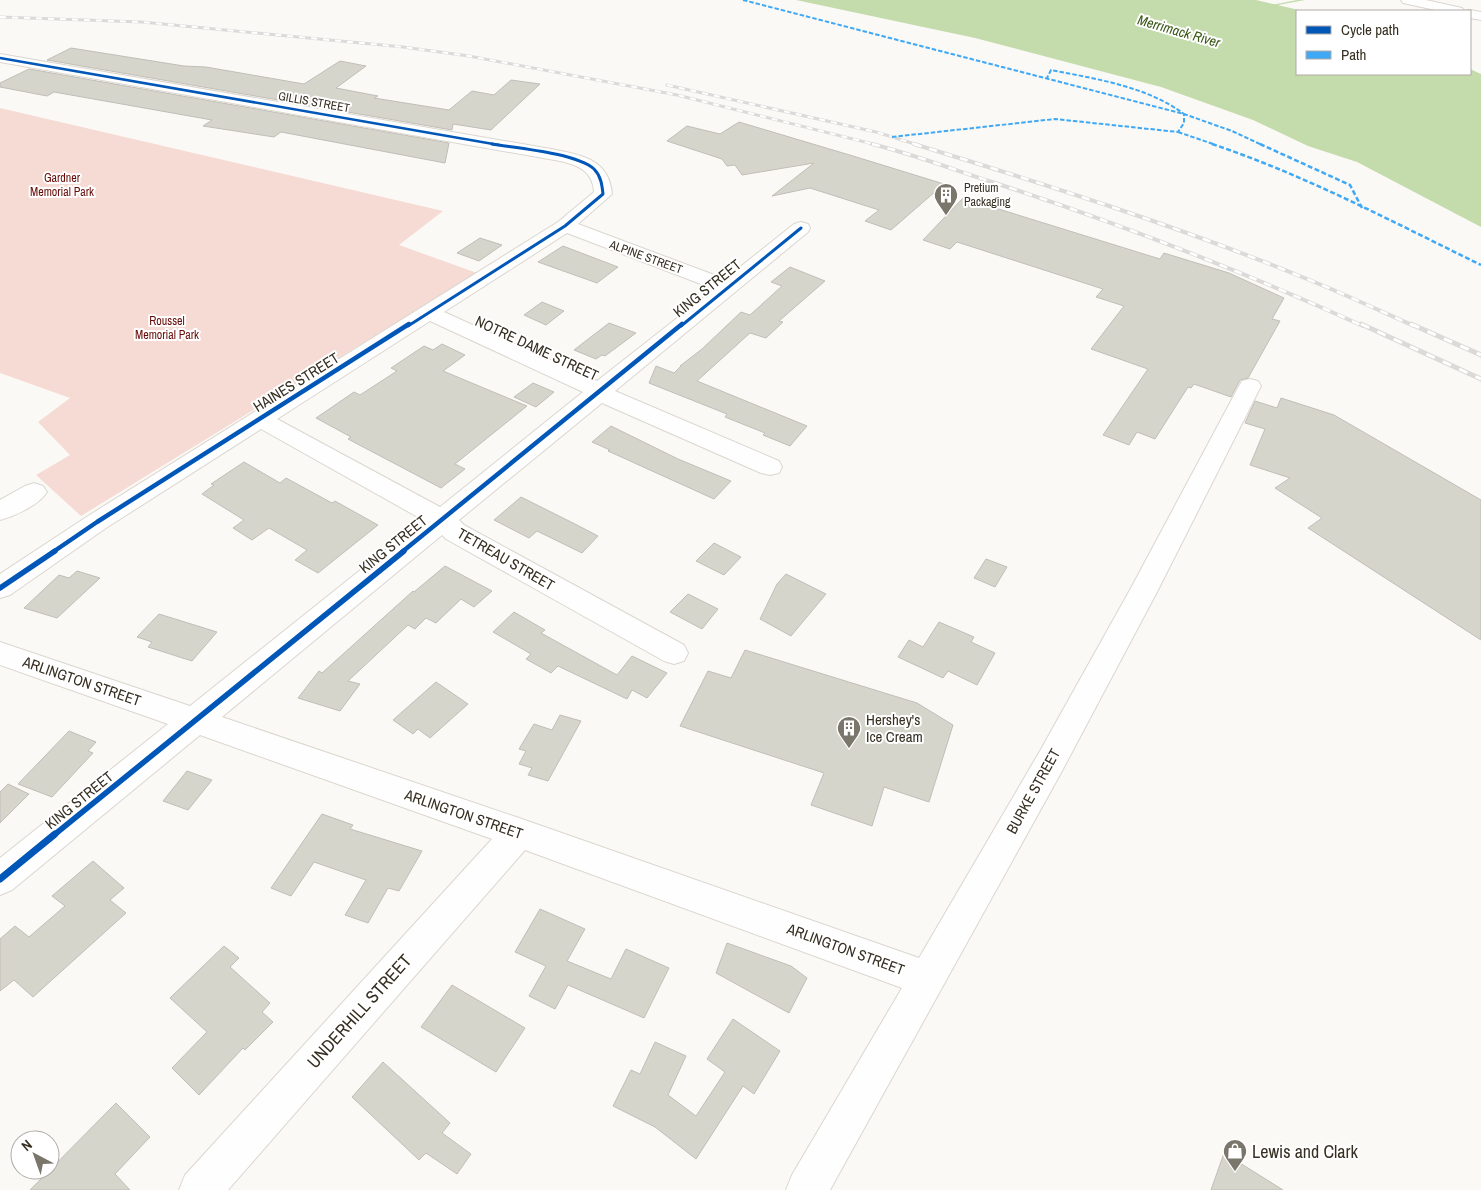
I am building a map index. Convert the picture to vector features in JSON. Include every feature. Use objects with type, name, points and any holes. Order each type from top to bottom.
[{"type":"street","points":[[1408,0],[1453,10]]},
{"type":"street","name":"GILLIS STREET","points":[[0,58],[550,154],[581,162],[592,168],[601,176],[604,185],[603,194]]},
{"type":"street","name":"HAINES STREET","points":[[0,588],[97,522],[565,226],[603,194]]},
{"type":"street","name":"ALPINE STREET","points":[[565,226],[728,287]]},
{"type":"street","name":"KING STREET","points":[[0,879],[801,228]]},
{"type":"street","name":"NOTRE DAME STREET","points":[[430,313],[582,382],[614,400],[770,467]]},
{"type":"street","name":"BURKE STREET","points":[[807,1190],[1051,761],[1144,590],[1250,386]]},
{"type":"street","name":"TETREAU STREET","points":[[260,419],[442,520],[455,532],[674,653]]},
{"type":"street","points":[[0,511],[34,492]]},
{"type":"street","name":"ARLINGTON STREET","points":[[0,653],[519,833],[927,979]]},
{"type":"street","name":"UNDERHILL STREET","points":[[200,1190],[519,833]]},
{"type":"green space","name":"Roussel Memorial Park","points":[[0,108],[443,211],[399,245],[477,273],[81,516],[36,475],[70,455],[38,422],[70,398],[0,373]]},
{"type":"water","name":"Merrimack River","points":[[796,0],[1256,0],[1299,10],[1296,10],[1296,75],[1471,75],[1471,69],[1481,74],[1481,227],[1357,162],[1308,146],[1253,120],[1161,87],[975,38]]},
{"type":"building","points":[[71,48],[184,66],[206,67],[304,84],[340,61],[366,66],[336,88],[378,96],[374,98],[449,110],[472,91],[494,95],[511,80],[540,84],[491,130],[453,124],[452,130],[47,60]]},
{"type":"building","points":[[29,69],[449,143],[445,163],[281,132],[274,137],[203,126],[212,120],[54,92],[47,96],[0,87],[0,83]]},
{"type":"building","points":[[739,122],[944,184],[891,230],[865,221],[879,210],[810,188],[772,196],[814,163],[742,175],[735,165],[727,166],[722,159],[667,141],[687,126],[720,134]]},
{"type":"building","points":[[963,198],[1160,259],[1164,253],[1229,273],[1284,298],[1272,319],[1280,321],[1248,378],[1240,380],[1231,397],[1194,384],[1191,388],[1188,387],[1155,439],[1137,432],[1129,445],[1103,435],[1148,369],[1091,349],[1124,306],[1096,297],[1103,289],[957,242],[950,249],[923,240]]},
{"type":"building","points":[[480,238],[502,245],[479,261],[457,253]]},
{"type":"building","points":[[563,246],[618,267],[597,283],[538,262]]},
{"type":"building","points":[[790,267],[825,281],[779,321],[783,322],[766,338],[750,333],[697,381],[807,426],[790,446],[763,435],[765,433],[725,417],[727,414],[649,383],[656,366],[674,373],[741,312],[750,315],[782,286],[771,282]]},
{"type":"building","points":[[542,302],[564,311],[546,325],[524,315]]},
{"type":"building","points":[[609,323],[636,333],[605,356],[602,355],[596,359],[574,350]]},
{"type":"building","points":[[442,344],[465,355],[443,371],[527,406],[455,464],[465,469],[441,488],[348,439],[351,437],[316,418],[354,392],[360,395],[397,371],[391,368],[424,346],[433,350]]},
{"type":"building","points":[[533,383],[554,392],[536,407],[514,397]]},
{"type":"building","points":[[1281,398],[1334,415],[1481,500],[1481,640],[1308,528],[1322,518],[1275,488],[1290,478],[1250,465],[1265,429],[1245,423],[1255,401],[1277,408]]},
{"type":"building","points":[[611,426],[678,459],[731,481],[714,499],[592,442]]},
{"type":"building","points":[[244,462],[280,483],[286,478],[332,503],[335,501],[378,525],[318,573],[295,560],[307,550],[269,528],[252,540],[233,528],[244,520],[202,494],[214,485],[211,484]]},
{"type":"building","points":[[521,497],[598,536],[582,553],[537,531],[529,538],[494,520]]},
{"type":"building","points":[[714,543],[741,557],[724,575],[696,561]]},
{"type":"building","points":[[986,559],[1007,567],[995,587],[974,578]]},
{"type":"building","points":[[445,566],[492,591],[474,607],[461,599],[436,623],[426,618],[415,629],[408,625],[348,681],[360,684],[340,711],[298,698],[319,671],[322,673],[413,591]]},
{"type":"building","points":[[77,571],[100,578],[57,618],[24,608],[59,575],[69,578]]},
{"type":"building","points":[[786,574],[826,594],[791,636],[760,619],[777,584]]},
{"type":"building","points":[[688,594],[718,609],[702,629],[670,612]]},
{"type":"building","points":[[514,612],[545,630],[541,633],[617,675],[632,656],[667,673],[647,698],[632,690],[627,699],[558,666],[551,673],[526,659],[531,654],[493,632]]},
{"type":"building","points":[[159,614],[217,632],[192,661],[148,647],[152,642],[137,637]]},
{"type":"building","points":[[939,622],[974,637],[971,642],[995,653],[977,685],[948,671],[943,678],[898,657],[909,640],[923,647]]},
{"type":"building","name":"Hershey's Ice Cream","points":[[745,650],[917,703],[953,725],[929,802],[884,787],[872,826],[811,805],[824,773],[680,726],[708,671],[731,678]]},
{"type":"building","points":[[436,682],[468,704],[430,738],[418,729],[413,734],[393,720]]},
{"type":"building","points":[[560,715],[581,721],[548,781],[528,775],[532,768],[519,764],[526,751],[519,749],[534,724],[552,730]]},
{"type":"building","points":[[69,731],[96,742],[88,751],[93,753],[52,797],[18,784]]},
{"type":"building","points":[[187,771],[212,780],[188,810],[163,801]]},
{"type":"building","points":[[8,784],[29,794],[0,823],[0,792]]},
{"type":"building","points":[[322,814],[353,825],[350,829],[422,851],[399,891],[388,888],[368,923],[345,915],[366,880],[314,862],[291,896],[271,888]]},
{"type":"building","points":[[93,861],[124,888],[110,900],[126,913],[33,997],[14,980],[0,991],[0,939],[15,926],[29,937],[65,906],[52,896]]},
{"type":"building","points":[[540,909],[585,929],[567,961],[611,979],[626,949],[669,968],[644,1018],[568,985],[555,1009],[529,996],[546,966],[515,952]]},
{"type":"building","points":[[727,943],[791,966],[807,978],[789,1013],[716,973]]},
{"type":"building","points":[[224,946],[239,958],[230,967],[270,1003],[262,1012],[273,1022],[245,1050],[243,1048],[199,1095],[172,1068],[207,1032],[170,998]]},
{"type":"building","points":[[452,985],[525,1028],[496,1072],[421,1027]]},
{"type":"building","points":[[733,1019],[780,1051],[754,1094],[743,1086],[696,1159],[655,1127],[613,1106],[631,1070],[640,1074],[655,1042],[686,1056],[668,1095],[696,1116],[725,1072],[707,1059]]},
{"type":"building","points":[[383,1062],[450,1123],[442,1133],[471,1154],[457,1174],[426,1153],[419,1160],[352,1097]]},
{"type":"building","points":[[116,1103],[150,1137],[115,1174],[130,1190],[30,1190],[40,1180],[60,1180],[60,1160]]},
{"type":"building","name":"Lewis and Clark","points":[[1224,1153],[1283,1190],[1211,1190]]},
{"type":"waterway","points":[[1268,6],[1303,0]]},
{"type":"railway","points":[[0,17],[142,22],[403,47],[469,56],[677,95],[877,145]]},
{"type":"railway","points":[[667,85],[876,132],[918,145]]},
{"type":"railway","points":[[872,144],[902,152],[1133,231],[1226,267],[1363,326]]},
{"type":"railway","points":[[914,144],[1060,190],[1206,240],[1316,283],[1414,326]]},
{"type":"railway","points":[[1361,324],[1481,379]]},
{"type":"railway","points":[[1411,324],[1481,355]]},
{"type":"marked path","points":[[743,0],[1184,114],[1232,131],[1350,185],[1362,208]]},
{"type":"marked path","points":[[892,137],[1055,119],[1178,132],[1184,123],[1184,114],[1157,98],[1140,91],[1051,70],[1047,78]]},
{"type":"marked path","points":[[1178,132],[1248,156],[1344,199],[1481,265]]},
{"type":"cycle path","points":[[0,58],[560,156],[587,164],[594,169],[599,175],[603,194],[565,226],[97,522],[0,588]]},
{"type":"cycle path","points":[[0,879],[801,228]]},
{"type":"place","name":"Pretium Packaging","points":[[946,216]]},
{"type":"place","name":"Hershey's Ice Cream","points":[[849,749]]},
{"type":"place","name":"Lewis and Clark","points":[[1235,1172]]},
{"type":"park label","name":"Gardner Memorial Park","points":[[62,185]]}]
